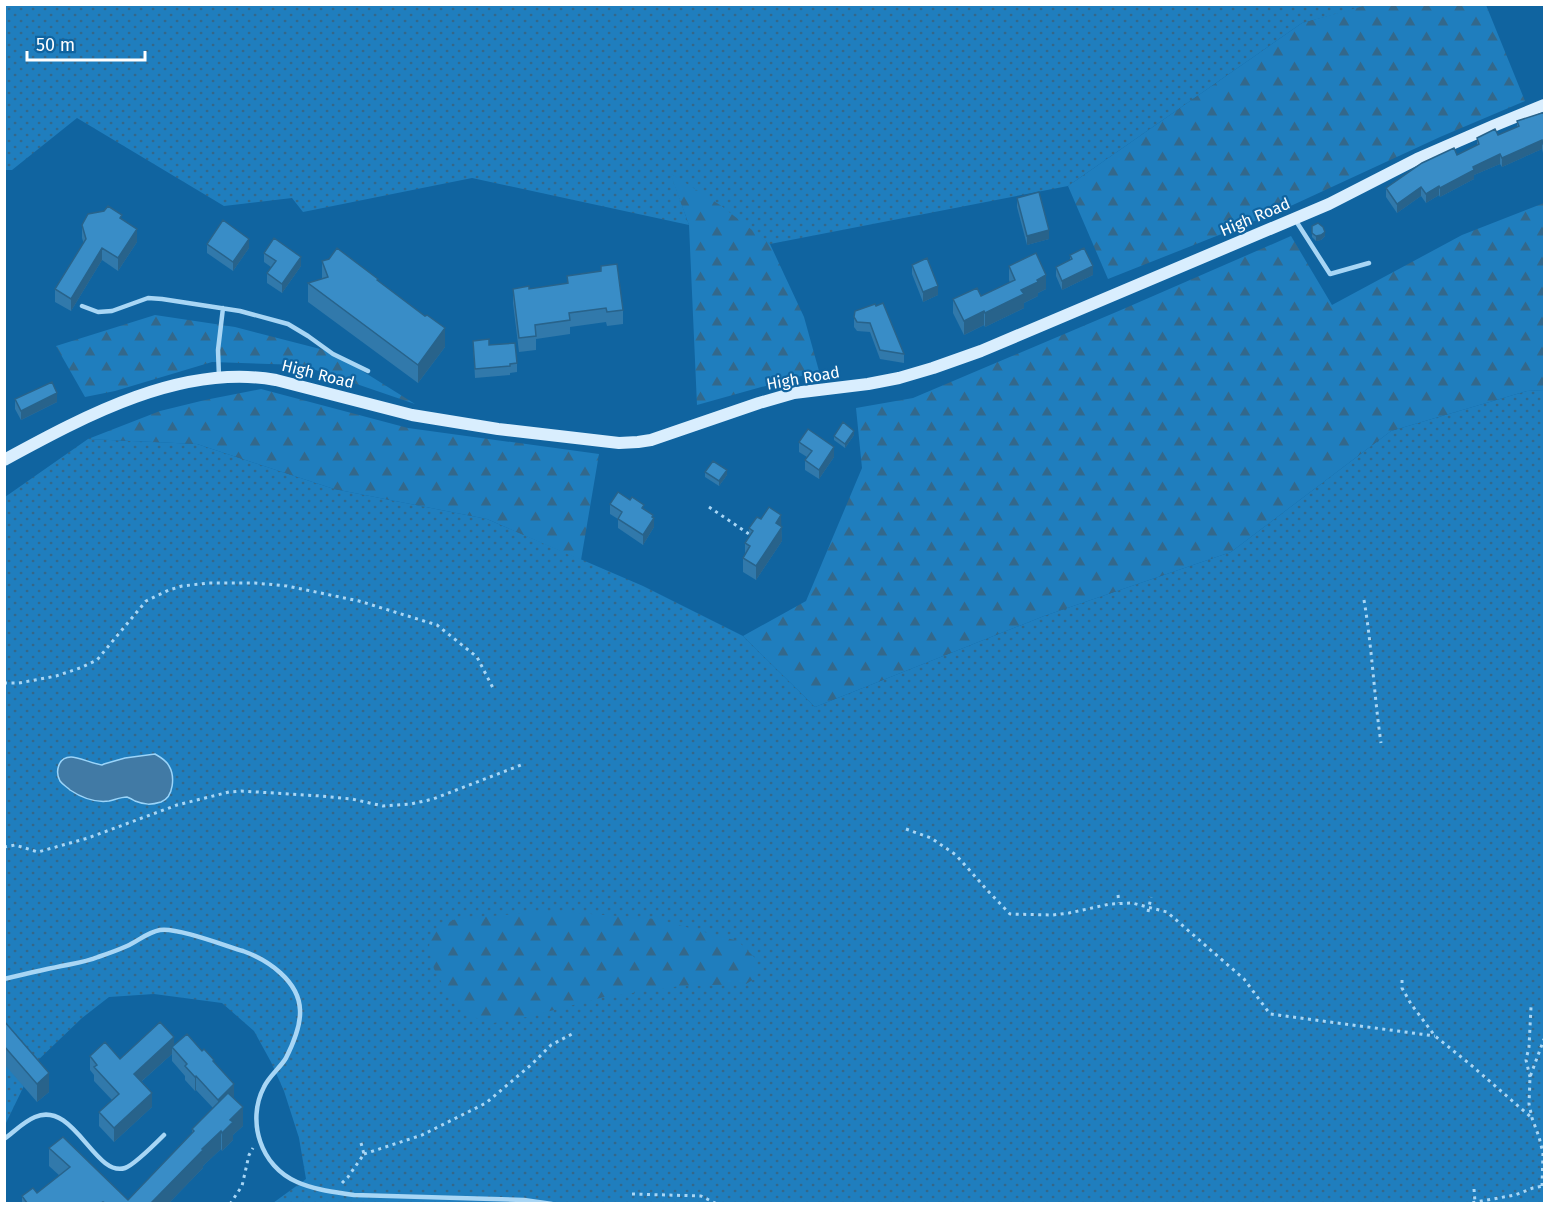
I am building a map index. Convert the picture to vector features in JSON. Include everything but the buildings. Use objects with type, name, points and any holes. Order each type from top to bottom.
[{"type":"main road","name":"High Road","points":[[4,460],[68,426],[125,402],[194,380],[219,377],[256,376],[276,380],[412,416],[599,441],[638,442],[794,393],[899,378],[981,351],[1329,204],[1418,159],[1545,105]]},
{"type":"lane","points":[[1295,218],[1330,274],[1369,263]]},
{"type":"lane","points":[[82,306],[98,312],[112,311],[148,298],[240,311],[288,324],[333,354],[368,371]]},
{"type":"lane","points":[[219,377],[218,350],[223,308]]},
{"type":"lane","points":[[4,979],[94,959],[159,930],[180,932],[261,958],[287,980],[298,998],[300,1009],[300,1019],[285,1059],[264,1086],[256,1108],[256,1126],[262,1150],[282,1174],[295,1182],[331,1192],[552,1203]]},
{"type":"lane","points":[[4,1139],[34,1117],[41,1115],[61,1118],[105,1163],[118,1170],[127,1168],[164,1135]]},
{"type":"path","points":[[709,507],[752,536]]},
{"type":"path","points":[[4,682],[19,683],[56,676],[97,660],[146,602],[169,590],[209,583],[255,583],[287,586],[359,601],[437,625],[477,657],[494,690]]},
{"type":"path","points":[[1364,600],[1381,743]]},
{"type":"path","points":[[4,847],[15,845],[38,852],[98,835],[177,805],[229,792],[332,797],[383,806],[411,804],[433,799],[521,765]]},
{"type":"path","points":[[906,829],[931,837],[956,855],[1010,914],[1053,915],[1119,903],[1150,907],[1167,912],[1244,979],[1270,1014],[1436,1036]]},
{"type":"path","points":[[1118,895],[1119,903]]},
{"type":"path","points":[[1148,912],[1151,897]]},
{"type":"path","points":[[1402,980],[1402,988],[1411,1004],[1436,1036],[1532,1118]]},
{"type":"path","points":[[1465,1203],[1515,1195],[1544,1186],[1543,1153],[1529,1104],[1530,1077],[1526,1060],[1529,1047],[1530,1008]]},
{"type":"path","points":[[331,1192],[348,1177],[364,1154],[422,1135],[486,1103],[532,1064],[550,1045],[572,1034]]},
{"type":"path","points":[[1530,1077],[1545,1039]]},
{"type":"path","points":[[230,1203],[242,1186],[249,1155],[258,1137]]},
{"type":"path","points":[[361,1143],[364,1154]]},
{"type":"path","points":[[1474,1189],[1475,1202]]},
{"type":"path","points":[[632,1194],[700,1196],[717,1203]]},
{"type":"green space","points":[[1371,4],[1486,5],[1525,101],[1440,137],[1282,210],[1108,279],[1068,186],[1302,23]]},
{"type":"green space","points":[[5,5],[1371,5],[1302,23],[1068,186],[770,244],[671,174],[689,225],[472,178],[303,212],[292,198],[224,206],[77,118],[12,170],[5,170]]},
{"type":"green space","points":[[670,173],[720,205],[770,244],[804,317],[819,371],[697,405],[689,225]]},
{"type":"green space","points":[[1544,203],[1544,390],[1527,391],[1391,431],[1231,552],[1044,616],[815,707],[743,636],[806,601],[862,468],[856,408],[913,398],[1291,236],[1332,305],[1462,235]]},
{"type":"green space","points":[[155,315],[235,327],[332,352],[415,404],[301,365],[212,362],[115,391],[85,397],[56,346]]},
{"type":"green space","points":[[261,389],[408,428],[599,454],[581,560],[487,519],[334,489],[197,444],[88,439],[160,411]]},
{"type":"green space","points":[[1544,390],[1544,1203],[273,1203],[306,1179],[299,1138],[284,1091],[254,1031],[222,1003],[154,994],[109,997],[82,1018],[35,1063],[5,1125],[5,497],[88,439],[197,444],[334,489],[487,519],[643,586],[743,636],[815,707],[1044,616],[1231,552],[1391,431],[1527,391]]},
{"type":"green space","points":[[551,911],[656,919],[738,941],[754,957],[758,969],[756,978],[746,984],[680,986],[604,997],[527,1017],[493,1023],[470,1016],[452,1001],[434,969],[429,951],[430,937],[438,927],[456,919]]},
{"type":"shaded area","points":[[155,754],[168,764],[173,780],[169,796],[157,803],[142,803],[127,797],[109,801],[93,801],[70,790],[59,777],[60,762],[67,758],[74,757],[102,765],[125,758]]}]
